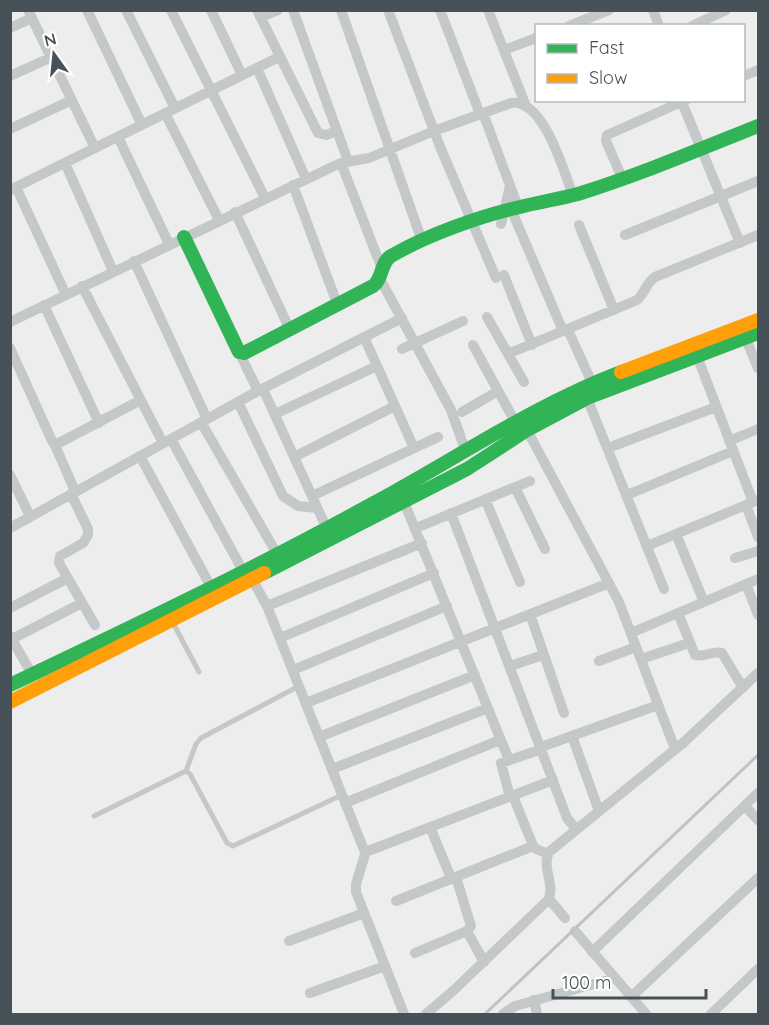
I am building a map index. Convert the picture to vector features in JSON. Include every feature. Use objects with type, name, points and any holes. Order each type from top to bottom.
[{"type":"street","points":[[87,10],[142,125]]},
{"type":"street","points":[[126,10],[219,220]]},
{"type":"street","points":[[171,10],[265,198]]},
{"type":"street","points":[[211,10],[242,75]]},
{"type":"street","points":[[278,10],[258,14],[318,133],[326,135],[337,131]]},
{"type":"street","points":[[293,10],[337,131],[381,273],[451,410],[466,452]]},
{"type":"street","points":[[341,10],[422,241]]},
{"type":"street","points":[[388,10],[470,222],[500,277],[532,345]]},
{"type":"street","points":[[440,10],[510,186],[509,213],[592,383]]},
{"type":"street","points":[[489,10],[526,106]]},
{"type":"street","points":[[574,24],[609,10]]},
{"type":"street","points":[[696,24],[726,10]]},
{"type":"street","points":[[10,28],[30,14],[95,148]]},
{"type":"street","points":[[504,50],[535,39]]},
{"type":"street","points":[[10,76],[52,57]]},
{"type":"street","points":[[66,295],[13,189],[279,57]]},
{"type":"street","points":[[257,68],[306,179]]},
{"type":"street","points":[[745,76],[759,70]]},
{"type":"street","points":[[10,129],[72,100]]},
{"type":"street","points":[[622,180],[606,141],[607,135],[681,102]]},
{"type":"street","points":[[683,102],[740,243]]},
{"type":"street","points":[[12,318],[66,295],[235,212],[345,162],[369,158],[511,103],[522,103],[543,125],[573,195]]},
{"type":"street","points":[[239,352],[244,353],[373,286],[389,257],[422,241],[470,222],[622,180],[759,126]]},
{"type":"street","points":[[118,137],[169,244]]},
{"type":"street","points":[[65,163],[113,272]]},
{"type":"street","points":[[625,235],[759,181]]},
{"type":"street","points":[[293,185],[338,306]]},
{"type":"street","points":[[235,212],[290,330]]},
{"type":"street","points":[[579,225],[614,310]]},
{"type":"street","points":[[508,354],[637,300],[642,296],[647,284],[655,278],[759,236]]},
{"type":"street","points":[[184,237],[239,352],[275,414],[327,529]]},
{"type":"street","points":[[134,261],[204,421],[277,554]]},
{"type":"street","points":[[82,286],[139,401],[167,441],[247,578],[267,606],[362,848],[366,851]]},
{"type":"street","points":[[44,305],[99,423]]},
{"type":"street","points":[[487,317],[524,382]]},
{"type":"street","points":[[10,528],[238,402],[402,318]]},
{"type":"street","points":[[10,702],[172,621],[247,578],[467,469],[521,429],[592,383],[759,320]]},
{"type":"street","points":[[402,350],[463,321]]},
{"type":"street","points":[[10,685],[211,587],[247,578],[277,554],[466,452],[587,398],[752,336],[759,368]]},
{"type":"street","points":[[364,337],[414,448]]},
{"type":"street","points":[[473,345],[609,583],[631,633],[675,749]]},
{"type":"street","points":[[11,353],[54,443],[88,529],[88,535],[83,543],[60,556],[59,563],[95,625]]},
{"type":"street","points":[[697,356],[752,502],[759,537]]},
{"type":"street","points":[[275,414],[377,366]]},
{"type":"street","points":[[462,412],[498,391]]},
{"type":"street","points":[[587,398],[664,589]]},
{"type":"street","points":[[54,443],[61,444],[139,401]]},
{"type":"street","points":[[238,402],[283,496],[298,506],[317,508]]},
{"type":"street","points":[[294,457],[394,406]]},
{"type":"street","points":[[608,448],[716,407]]},
{"type":"street","points":[[627,495],[731,446],[759,429]]},
{"type":"street","points":[[312,496],[438,437]]},
{"type":"street","points":[[140,456],[211,587]]},
{"type":"street","points":[[10,475],[30,516]]},
{"type":"street","points":[[416,528],[530,481]]},
{"type":"street","points":[[515,487],[545,549]]},
{"type":"street","points":[[485,500],[520,582]]},
{"type":"street","points":[[404,502],[508,760]]},
{"type":"street","points":[[647,546],[752,502]]},
{"type":"street","points":[[452,513],[567,818],[576,829]]},
{"type":"street","points":[[676,534],[704,602]]},
{"type":"street","points":[[267,606],[422,543]]},
{"type":"street","points":[[735,558],[759,551]]},
{"type":"street","points":[[280,638],[434,573]]},
{"type":"street","points":[[10,608],[68,578]]},
{"type":"street","points":[[631,633],[759,579]]},
{"type":"street","points":[[306,704],[609,583]]},
{"type":"street","points":[[746,584],[759,615]]},
{"type":"street","points":[[32,674],[11,638],[82,603]]},
{"type":"street","points":[[293,670],[447,606]]},
{"type":"street","points":[[678,613],[696,657],[718,652],[724,654],[743,688]]},
{"type":"street","points":[[530,614],[564,713]]},
{"type":"street","points":[[641,659],[689,643]]},
{"type":"street","points":[[599,661],[636,647]]},
{"type":"street","points":[[510,666],[543,655]]},
{"type":"street","points":[[426,1014],[549,899],[551,892],[546,864],[548,854],[675,749],[759,673]]},
{"type":"street","points":[[319,737],[475,675]]},
{"type":"street","points":[[548,854],[533,846],[511,796],[502,762],[658,705]]},
{"type":"street","points":[[332,769],[488,708]]},
{"type":"street","points":[[572,736],[599,811]]},
{"type":"street","points":[[344,799],[500,740]]},
{"type":"street","points":[[366,851],[553,780]]},
{"type":"street","points":[[592,952],[759,793]]},
{"type":"street","points":[[745,806],[759,820]]},
{"type":"street","points":[[415,953],[466,931],[471,924],[454,878],[430,827]]},
{"type":"street","points":[[396,901],[533,846]]},
{"type":"street","points":[[366,851],[355,887],[404,1014]]},
{"type":"street","points":[[631,997],[759,879]]},
{"type":"street","points":[[549,899],[565,918]]},
{"type":"street","points":[[289,941],[364,913]]},
{"type":"street","points":[[466,931],[483,962]]},
{"type":"street","points":[[575,931],[646,1014]]},
{"type":"street","points":[[310,993],[385,966]]},
{"type":"street","points":[[711,1014],[759,969]]},
{"type":"street","points":[[502,1014],[511,1007],[615,978]]},
{"type":"street","points":[[534,1000],[537,1014]]},
{"type":"lane","points":[[172,621],[199,672]]},
{"type":"lane","points":[[94,816],[186,771],[196,744],[201,738],[299,686]]},
{"type":"lane","points":[[186,771],[190,774],[227,843],[233,846],[344,799]]},
{"type":"railway","points":[[485,1014],[758,755]]},
{"type":"traffic: fast","points":[[184,237],[239,352],[244,353],[373,286],[387,259],[421,241],[488,216],[601,187],[758,126]]},
{"type":"traffic: fast","points":[[264,573],[467,469],[527,430],[587,398],[758,333]]},
{"type":"traffic: fast","points":[[10,685],[283,552],[557,400],[621,372]]},
{"type":"traffic: slow","points":[[621,372],[758,320]]},
{"type":"traffic: slow","points":[[10,702],[264,573]]}]
